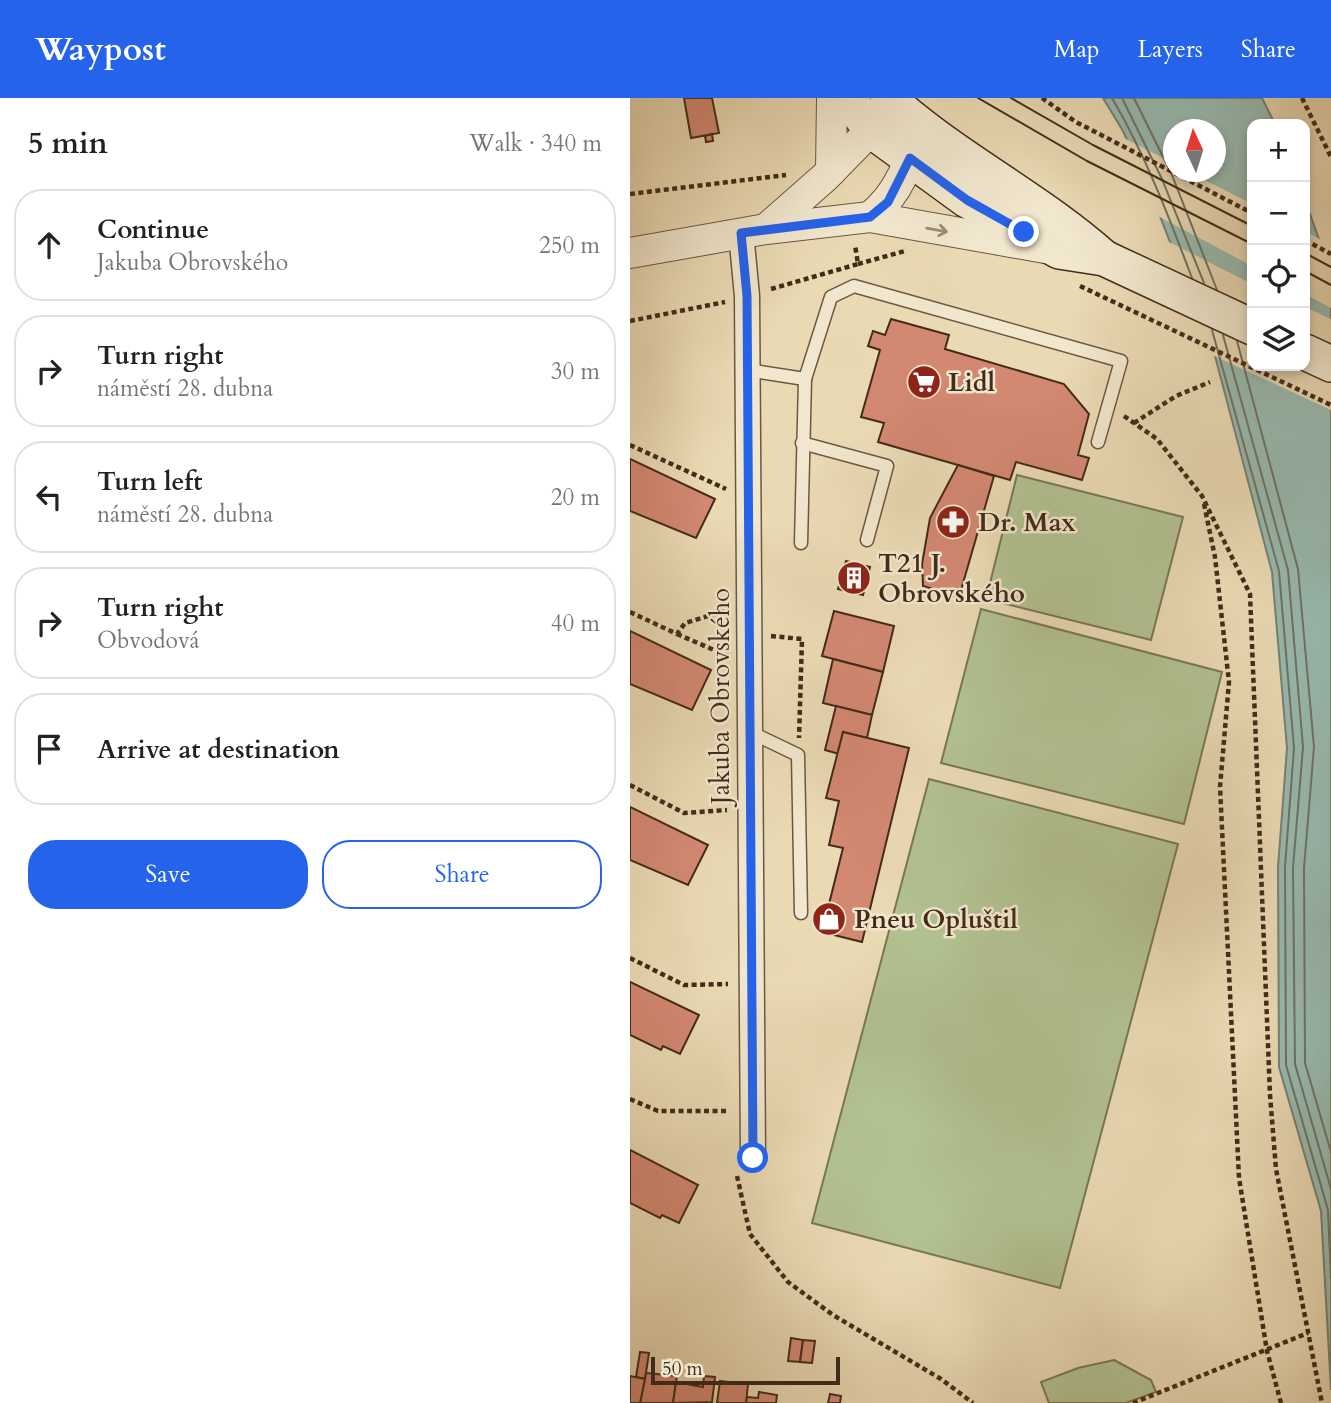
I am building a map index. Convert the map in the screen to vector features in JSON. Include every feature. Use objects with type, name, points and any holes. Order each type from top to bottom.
[{"type":"main road","points":[[848,98],[871,130],[915,142],[1074,231],[1104,258]]},
{"type":"main road","points":[[888,98],[915,142],[967,200],[1059,251],[1104,258],[1247,325]]},
{"type":"main road","points":[[1310,354],[1331,364]]},
{"type":"street","points":[[831,171],[832,98]]},
{"type":"street","points":[[753,231],[831,171],[871,130]]},
{"type":"street","points":[[862,229],[888,202],[915,142]]},
{"type":"street","points":[[631,253],[753,231],[862,229],[1059,251]]},
{"type":"street","name":"Jakuba Obrovského","points":[[753,231],[747,296],[753,1158]]},
{"type":"lane","points":[[801,544],[805,379],[831,297],[855,286],[1121,362],[1098,442]]},
{"type":"lane","points":[[747,370],[805,379]]},
{"type":"lane","points":[[802,443],[887,466],[867,540]]},
{"type":"lane","points":[[750,732],[798,755],[801,913]]},
{"type":"path","points":[[1042,98],[1097,133],[1247,210]]},
{"type":"path","points":[[1302,98],[1331,157]]},
{"type":"path","points":[[630,194],[789,174]]},
{"type":"path","points":[[858,264],[862,229]]},
{"type":"path","points":[[1310,243],[1331,254]]},
{"type":"path","points":[[630,321],[747,296],[911,250]]},
{"type":"path","points":[[1073,283],[1331,405]]},
{"type":"path","points":[[1134,423],[1176,396],[1210,382]]},
{"type":"path","points":[[1108,408],[1157,439],[1202,496],[1250,594],[1270,1096],[1276,1169],[1322,1403]]},
{"type":"path","points":[[630,444],[720,489],[737,488]]},
{"type":"path","points":[[1202,496],[1215,557],[1229,682],[1220,787],[1238,1178],[1266,1351],[1281,1403]]},
{"type":"path","points":[[677,635],[685,623],[737,608]]},
{"type":"path","points":[[630,612],[734,659]]},
{"type":"path","points":[[749,634],[802,639],[798,755]]},
{"type":"path","points":[[630,785],[684,813],[737,810]]},
{"type":"path","points":[[630,958],[684,985],[737,984]]},
{"type":"path","points":[[630,1099],[658,1111],[736,1111]]},
{"type":"path","points":[[753,1158],[735,1170],[750,1234],[788,1282],[833,1315],[941,1379],[973,1403]]},
{"type":"path","points":[[1133,1403],[1308,1333]]},
{"type":"green space","points":[[1017,475],[1183,517],[1151,640],[986,599]]},
{"type":"green space","points":[[981,609],[1222,672],[1184,824],[941,763]]},
{"type":"green space","points":[[929,779],[1178,844],[1060,1288],[812,1223]]},
{"type":"green space","points":[[1114,1360],[1151,1380],[1156,1392],[1126,1403],[1049,1403],[1041,1382],[1078,1368]]},
{"type":"water","points":[[1103,98],[1262,98],[1272,119],[1247,119],[1247,371],[1310,371],[1310,214],[1331,273],[1331,1390],[1321,1211],[1279,1067],[1278,867],[1287,748],[1272,572],[1215,356],[1148,186],[1123,131]]},
{"type":"pier","points":[[1122,137],[1163,158],[1163,182],[1209,182],[1247,201],[1247,263],[1156,215]]},
{"type":"pier","points":[[1310,234],[1323,241],[1331,262],[1331,308],[1310,297]]},
{"type":"pier","points":[[1167,241],[1247,281],[1247,371],[1310,371],[1310,309],[1331,319],[1331,410],[1210,354]]},
{"type":"building","points":[[684,98],[712,98],[719,133],[691,138]]},
{"type":"building","points":[[712,134],[713,141],[706,142],[705,136]]},
{"type":"building","points":[[891,319],[949,335],[945,349],[1064,384],[1089,414],[1078,455],[1089,458],[1082,480],[1016,462],[1010,480],[878,442],[884,423],[861,417],[880,350],[868,346],[873,331],[885,335]]},
{"type":"building","points":[[630,459],[715,499],[696,538],[630,511]]},
{"type":"building","points":[[958,465],[994,476],[959,597],[923,586],[922,564],[930,518]]},
{"type":"building","name":"T21 J. Obrovského","points":[[846,561],[870,567],[863,595],[838,589]]},
{"type":"building","points":[[834,611],[894,626],[883,672],[822,656]]},
{"type":"building","points":[[630,631],[711,670],[692,710],[630,684]]},
{"type":"building","points":[[833,659],[883,672],[872,715],[823,703]]},
{"type":"building","points":[[836,706],[872,715],[867,738],[843,732],[839,754],[825,750]]},
{"type":"building","points":[[843,732],[909,748],[862,942],[822,932],[843,848],[829,845],[839,801],[826,798]]},
{"type":"building","points":[[630,807],[708,845],[688,885],[630,860]]},
{"type":"building","points":[[630,982],[699,1015],[680,1054],[663,1046],[661,1050],[630,1035]]},
{"type":"building","points":[[630,1150],[698,1185],[679,1223],[662,1215],[660,1218],[630,1203]]},
{"type":"building","points":[[791,1338],[803,1340],[800,1362],[788,1361]]},
{"type":"building","points":[[803,1340],[815,1341],[812,1363],[800,1362]]},
{"type":"building","points":[[640,1352],[649,1353],[645,1379],[636,1377]]},
{"type":"building","points":[[646,1373],[677,1376],[673,1403],[640,1403]]},
{"type":"building","points":[[630,1376],[645,1379],[640,1403],[630,1403]]},
{"type":"building","points":[[704,1376],[715,1377],[712,1402],[673,1403],[676,1382],[703,1387]]},
{"type":"building","points":[[720,1381],[748,1384],[746,1403],[717,1403]]},
{"type":"building","points":[[759,1392],[777,1395],[776,1403],[746,1403],[747,1397],[758,1398]]},
{"type":"building","points":[[830,1394],[841,1396],[840,1403],[828,1403]]},
{"type":"tram line","points":[[978,98],[1087,161],[1247,241]]},
{"type":"tram line","points":[[1011,98],[1093,145],[1247,223]]},
{"type":"tram line","points":[[1310,256],[1331,267]]},
{"type":"tram line","points":[[1310,274],[1331,285]]},
{"type":"place","name":"Lidl","points":[[924,382]]},
{"type":"place","name":"Dr. Max","points":[[953,522]]},
{"type":"place","name":"T21 J. Obrovského","points":[[854,578]]},
{"type":"place","name":"Pneu Opluštil","points":[[829,919]]},
{"type":"route","points":[[753,1158],[747,296],[741,233],[849,222],[870,217],[888,202],[899,186],[910,158],[967,200],[1024,232]]}]
